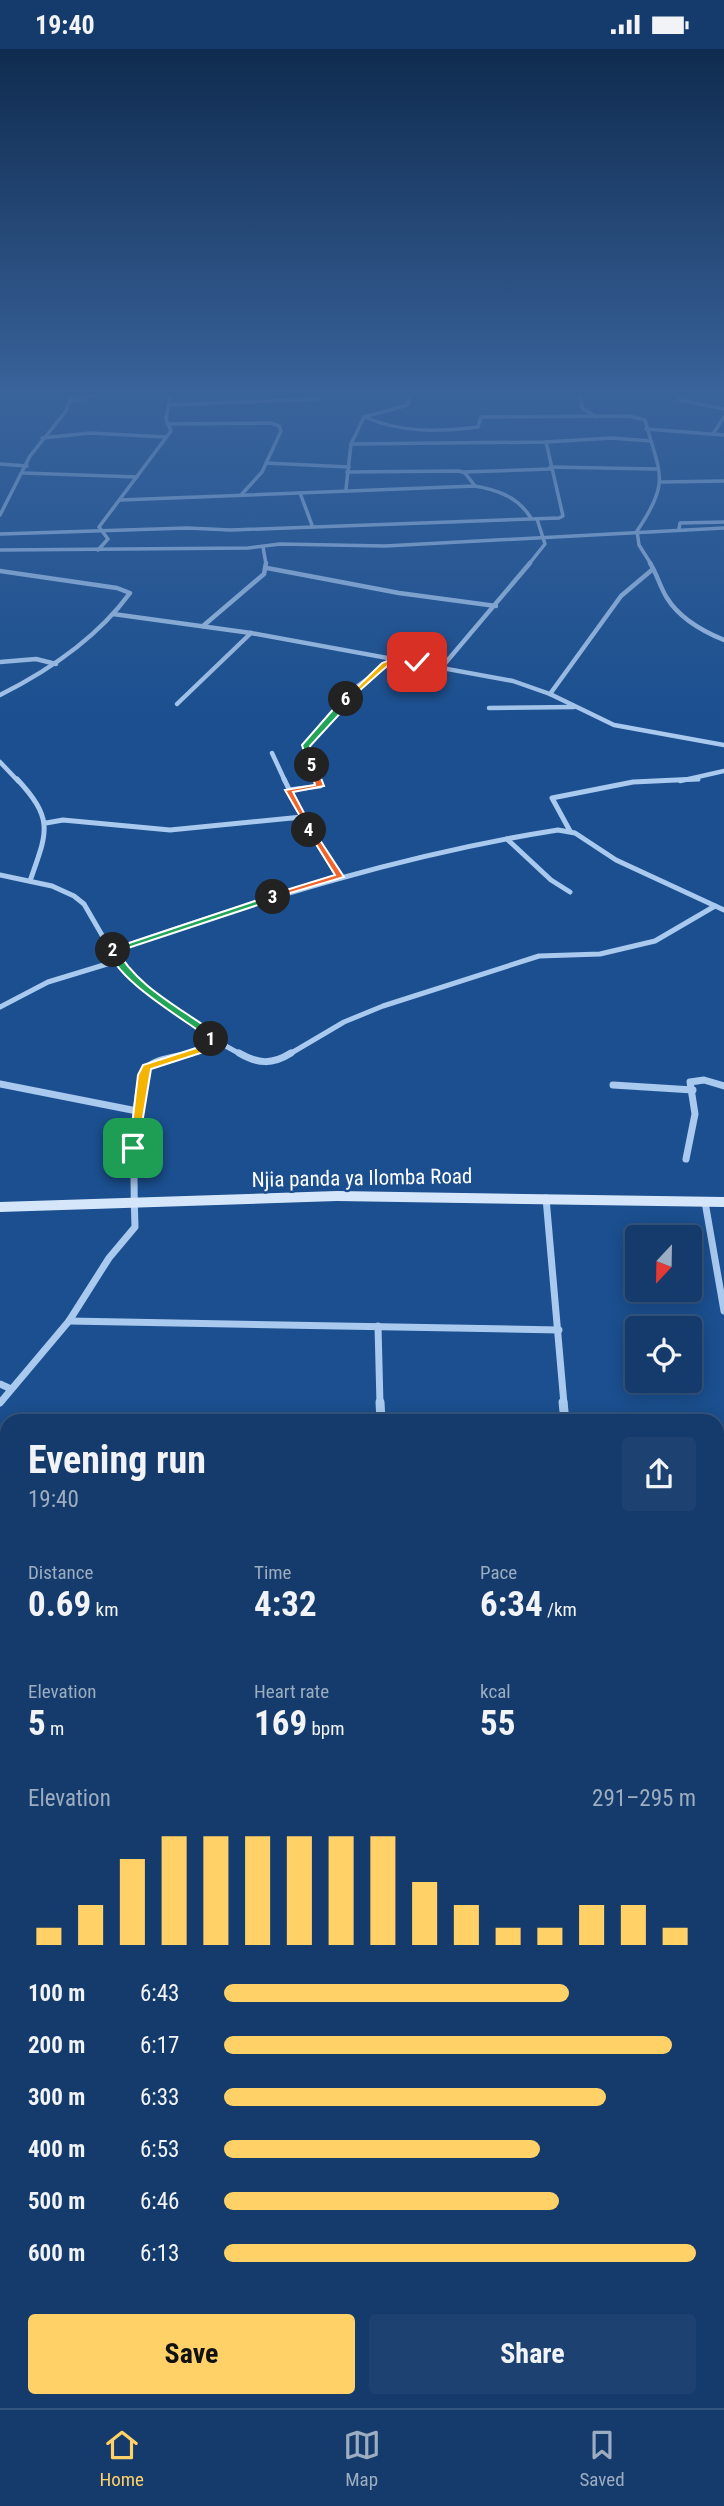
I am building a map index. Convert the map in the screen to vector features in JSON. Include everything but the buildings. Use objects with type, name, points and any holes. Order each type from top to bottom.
[{"type":"street","points":[[98,550],[108,538],[99,527],[117,503]]},
{"type":"street","points":[[304,503],[312,525]]},
{"type":"street","points":[[519,503],[527,509],[531,518]]},
{"type":"street","points":[[0,534],[537,519],[563,516],[561,503]]},
{"type":"street","points":[[655,503],[638,531],[639,545],[662,580],[668,600],[701,631],[724,640]]},
{"type":"street","points":[[442,667],[496,606],[545,544],[545,537],[537,519]]},
{"type":"street","points":[[679,529],[680,523],[724,521]]},
{"type":"street","points":[[0,550],[263,547],[280,544],[385,546],[724,528]]},
{"type":"street","points":[[263,547],[267,568]]},
{"type":"street","points":[[267,568],[399,593],[496,606]]},
{"type":"street","points":[[203,626],[267,568]]},
{"type":"street","points":[[550,694],[569,663],[599,628],[627,586],[653,569]]},
{"type":"street","points":[[0,571],[128,591],[128,596],[113,614],[45,673],[0,695]]},
{"type":"street","points":[[113,614],[251,633],[522,683],[627,728],[724,745]]},
{"type":"street","points":[[184,623],[211,619]]},
{"type":"street","points":[[177,704],[251,633]]},
{"type":"street","points":[[0,662],[32,659],[56,664]]},
{"type":"street","points":[[289,790],[320,786],[306,749],[308,742],[344,706],[352,690],[383,666],[398,660]]},
{"type":"street","points":[[489,708],[575,707]]},
{"type":"street","points":[[272,753],[302,817],[340,877]]},
{"type":"street","points":[[0,762],[17,778],[46,823],[45,836],[30,881]]},
{"type":"street","points":[[724,771],[688,782],[634,782],[598,786],[552,798],[570,831],[616,860],[724,910]]},
{"type":"street","points":[[46,823],[63,820],[170,830],[302,817]]},
{"type":"street","points":[[113,950],[340,877],[507,839],[570,831]]},
{"type":"street","points":[[507,839],[551,880],[570,892]]},
{"type":"street","points":[[0,874],[65,891],[84,904],[117,961],[140,984],[211,1038],[251,1061],[260,1063],[278,1061],[344,1022],[383,1006],[539,955],[600,954],[655,941],[715,906]]},
{"type":"street","points":[[0,1007],[48,982],[117,961]]},
{"type":"street","points":[[0,1403],[69,1321],[109,1258],[135,1227],[132,1173],[137,1111],[143,1075],[149,1064],[200,1050],[209,1045],[211,1038]]},
{"type":"street","points":[[686,1159],[695,1114],[690,1082],[693,1080],[724,1086]]},
{"type":"street","points":[[0,1084],[137,1111]]},
{"type":"street","points":[[613,1085],[693,1090]]},
{"type":"street","name":"Njia panda ya Ilomba Road","points":[[0,1207],[134,1205],[337,1196],[724,1202]]},
{"type":"street","points":[[546,1198],[565,1414]]},
{"type":"street","points":[[705,1202],[724,1311]]},
{"type":"street","points":[[69,1321],[559,1330]]},
{"type":"street","points":[[378,1326],[381,1414]]},
{"type":"street","points":[[0,1384],[11,1389]]},
{"type":"route","points":[[133,1148],[143,1075],[149,1064],[200,1050],[209,1045],[211,1038],[132,977],[117,961],[113,950],[190,923],[340,877],[310,832],[289,790],[321,785],[309,759],[306,745],[344,706],[352,690],[385,664],[398,660],[417,662]]}]
